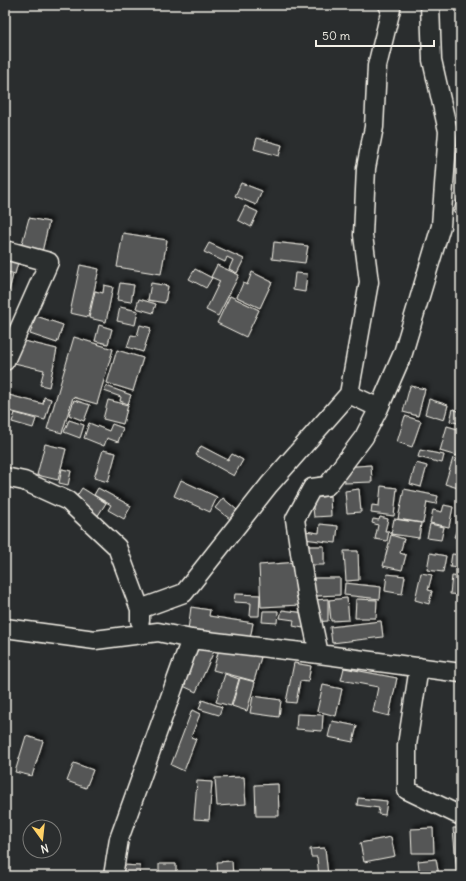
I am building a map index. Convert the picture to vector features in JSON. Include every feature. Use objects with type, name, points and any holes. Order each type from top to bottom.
[{"type":"street","points":[[140,609],[184,593],[269,485],[349,394],[369,282],[363,235],[366,168],[374,127],[376,66],[392,9],[388,5]]},
{"type":"street","points":[[320,654],[306,593],[295,520],[312,488],[327,486],[364,438],[379,408],[403,353],[441,226],[448,130],[432,60],[430,5]]},
{"type":"street","points":[[5,250],[49,262],[5,361]]},
{"type":"street","points":[[349,394],[379,408]]},
{"type":"street","points":[[5,477],[24,481],[68,501],[117,547],[140,609],[139,634]]},
{"type":"street","points":[[5,628],[95,640],[158,632],[191,639],[320,654],[461,673]]},
{"type":"street","points":[[113,876],[119,839],[191,639]]},
{"type":"street","points":[[419,668],[407,745],[407,790],[461,816]]},
{"type":"building","points":[[257,138],[282,145],[279,156],[254,149]]},
{"type":"building","points":[[241,183],[262,191],[256,205],[235,196]]},
{"type":"building","points":[[461,189],[461,214],[453,212]]},
{"type":"building","points":[[245,206],[258,212],[251,227],[238,220]]},
{"type":"building","points":[[29,218],[49,222],[42,252],[21,247]]},
{"type":"building","points":[[123,233],[167,240],[161,274],[117,267]]},
{"type":"building","points":[[274,242],[308,246],[305,263],[272,259]]},
{"type":"building","points":[[209,243],[244,259],[237,273],[229,269],[233,260],[227,257],[225,262],[204,252]]},
{"type":"building","points":[[5,258],[18,262],[15,274],[5,271]]},
{"type":"building","points":[[80,265],[99,269],[88,317],[70,313]]},
{"type":"building","points":[[217,265],[239,275],[218,316],[206,310],[220,281],[211,277]]},
{"type":"building","points":[[195,269],[212,278],[206,288],[189,279]]},
{"type":"building","points":[[252,272],[272,282],[260,308],[237,297],[243,283],[247,285]]},
{"type":"building","points":[[5,273],[13,275],[9,291],[5,291]]},
{"type":"building","points":[[295,273],[307,274],[305,292],[293,290]]},
{"type":"building","points":[[120,283],[134,285],[131,302],[117,300]]},
{"type":"building","points":[[151,283],[168,286],[165,303],[148,300]]},
{"type":"building","points":[[104,285],[113,287],[106,322],[89,318],[95,291],[103,293]]},
{"type":"building","points":[[230,296],[259,310],[246,337],[217,323]]},
{"type":"building","points":[[139,299],[156,304],[153,313],[136,308]]},
{"type":"building","points":[[120,307],[138,311],[135,325],[117,321]]},
{"type":"building","points":[[36,316],[63,325],[57,343],[30,334]]},
{"type":"building","points":[[99,325],[112,329],[108,344],[95,341]]},
{"type":"building","points":[[140,325],[151,328],[143,352],[127,347],[131,335],[137,336]]},
{"type":"building","points":[[74,337],[113,349],[97,404],[73,397],[62,433],[47,429]]},
{"type":"building","points":[[16,339],[57,349],[49,387],[40,385],[44,370],[10,362]]},
{"type":"building","points":[[117,350],[143,358],[133,391],[107,383]]},
{"type":"building","points":[[106,386],[131,395],[128,404],[120,401],[121,397],[104,391]]},
{"type":"building","points":[[410,386],[425,389],[418,416],[403,412]]},
{"type":"building","points":[[5,394],[43,404],[44,397],[51,399],[45,420],[5,410]]},
{"type":"building","points":[[429,399],[448,405],[444,420],[425,414]]},
{"type":"building","points":[[74,400],[90,405],[84,421],[69,415]]},
{"type":"building","points":[[108,400],[128,405],[123,424],[103,419]]},
{"type":"building","points":[[453,409],[461,412],[461,424],[450,421]]},
{"type":"building","points":[[5,413],[9,414],[5,427]]},
{"type":"building","points":[[15,413],[36,419],[33,428],[12,422]]},
{"type":"building","points":[[405,416],[421,421],[412,447],[397,442]]},
{"type":"building","points":[[69,420],[84,425],[80,438],[64,432]]},
{"type":"building","points":[[89,423],[109,431],[112,424],[123,428],[118,442],[107,438],[104,446],[84,438]]},
{"type":"building","points":[[447,426],[461,430],[461,441],[457,456],[440,451]]},
{"type":"building","points":[[45,444],[66,449],[58,480],[37,475]]},
{"type":"building","points":[[201,446],[228,460],[232,454],[243,460],[234,476],[196,455]]},
{"type":"building","points":[[103,450],[116,453],[108,482],[94,478]]},
{"type":"building","points":[[420,450],[444,455],[442,463],[418,457]]},
{"type":"building","points":[[453,458],[461,461],[461,489],[445,484]]},
{"type":"building","points":[[416,463],[427,466],[421,487],[410,484]]},
{"type":"building","points":[[371,465],[372,482],[345,483],[344,467]]},
{"type":"building","points":[[62,469],[71,471],[68,485],[59,483]]},
{"type":"building","points":[[181,480],[217,497],[210,512],[174,496]]},
{"type":"building","points":[[381,486],[397,488],[394,516],[371,513],[372,505],[379,506]]},
{"type":"building","points":[[82,488],[106,503],[97,517],[73,502]]},
{"type":"building","points":[[98,488],[131,506],[124,519],[108,510],[111,505],[94,495]]},
{"type":"building","points":[[359,489],[361,512],[347,513],[345,491]]},
{"type":"building","points":[[404,489],[438,496],[436,504],[427,502],[423,523],[398,519]]},
{"type":"building","points":[[330,496],[331,516],[314,517],[312,498]]},
{"type":"building","points":[[223,498],[237,510],[230,519],[215,508]]},
{"type":"building","points":[[444,505],[453,507],[449,527],[430,523],[433,510],[442,512]]},
{"type":"building","points":[[380,517],[388,519],[385,531],[389,531],[387,541],[375,539],[378,525],[372,523],[373,519],[379,520]]},
{"type":"building","points":[[394,519],[421,523],[419,538],[391,534]]},
{"type":"building","points":[[320,524],[338,526],[336,543],[304,539],[305,531],[319,533]]},
{"type":"building","points":[[430,524],[444,527],[441,540],[427,538]]},
{"type":"building","points":[[458,526],[461,527],[461,539],[454,537]]},
{"type":"building","points":[[391,535],[404,539],[400,553],[406,555],[402,570],[383,566]]},
{"type":"building","points":[[306,546],[324,546],[324,565],[305,565]]},
{"type":"building","points":[[344,551],[358,551],[359,580],[346,581]]},
{"type":"building","points":[[430,553],[446,556],[443,572],[427,570]]},
{"type":"building","points":[[452,554],[461,555],[461,568],[450,567]]},
{"type":"building","points":[[299,562],[301,605],[261,607],[259,565]]},
{"type":"building","points":[[421,573],[432,575],[428,590],[432,591],[429,604],[415,600]]},
{"type":"building","points":[[387,574],[405,576],[402,594],[385,591]]},
{"type":"building","points":[[452,576],[461,577],[460,595],[450,594]]},
{"type":"building","points":[[314,578],[340,578],[340,595],[315,596]]},
{"type":"building","points":[[345,583],[381,587],[380,599],[344,595]]},
{"type":"building","points":[[235,594],[260,595],[259,616],[250,616],[251,603],[234,602]]},
{"type":"building","points":[[347,598],[349,620],[331,621],[329,600]]},
{"type":"building","points":[[328,599],[328,621],[314,622],[314,600]]},
{"type":"building","points":[[356,599],[377,600],[376,618],[355,618]]},
{"type":"building","points":[[191,607],[210,610],[209,616],[253,623],[250,639],[188,630]]},
{"type":"building","points":[[282,610],[305,613],[303,628],[293,626],[294,620],[280,618]]},
{"type":"building","points":[[263,611],[278,611],[277,623],[262,622]]},
{"type":"building","points":[[381,621],[383,637],[332,643],[330,627]]},
{"type":"building","points":[[200,645],[214,651],[196,692],[181,685]]},
{"type":"building","points":[[220,646],[261,657],[254,681],[213,670]]},
{"type":"building","points":[[294,663],[311,666],[308,682],[300,681],[296,703],[286,702]]},
{"type":"building","points":[[344,668],[397,678],[389,716],[373,712],[378,687],[341,680]]},
{"type":"building","points":[[225,674],[239,679],[231,706],[216,702]]},
{"type":"building","points":[[240,678],[255,682],[247,711],[232,706]]},
{"type":"building","points":[[323,685],[342,689],[336,716],[317,711]]},
{"type":"building","points":[[253,696],[281,700],[279,717],[250,713]]},
{"type":"building","points":[[202,700],[222,707],[219,715],[199,709]]},
{"type":"building","points":[[192,710],[200,714],[191,737],[196,739],[184,771],[171,765]]},
{"type":"building","points":[[297,714],[323,715],[322,731],[296,729]]},
{"type":"building","points":[[332,721],[357,726],[353,742],[328,737]]},
{"type":"building","points":[[26,736],[43,741],[32,776],[15,772]]},
{"type":"building","points":[[74,763],[93,770],[86,788],[67,781]]},
{"type":"building","points":[[244,777],[246,804],[217,806],[215,778]]},
{"type":"building","points":[[197,781],[212,782],[209,820],[194,819]]},
{"type":"building","points":[[278,784],[279,816],[256,816],[255,785]]},
{"type":"building","points":[[358,798],[387,801],[385,815],[378,814],[379,808],[357,805]]},
{"type":"building","points":[[433,828],[434,853],[412,853],[411,829]]},
{"type":"building","points":[[453,828],[461,828],[461,876],[457,876]]},
{"type":"building","points":[[391,837],[395,856],[364,862],[360,843]]},
{"type":"building","points":[[325,848],[328,875],[319,876],[317,857],[311,857],[310,849]]},
{"type":"building","points":[[436,859],[439,876],[420,876],[418,861]]},
{"type":"building","points":[[232,861],[233,876],[218,876],[217,862]]},
{"type":"building","points":[[159,864],[176,864],[176,876],[159,876]]},
{"type":"building","points":[[122,865],[140,866],[139,876],[122,876]]}]
